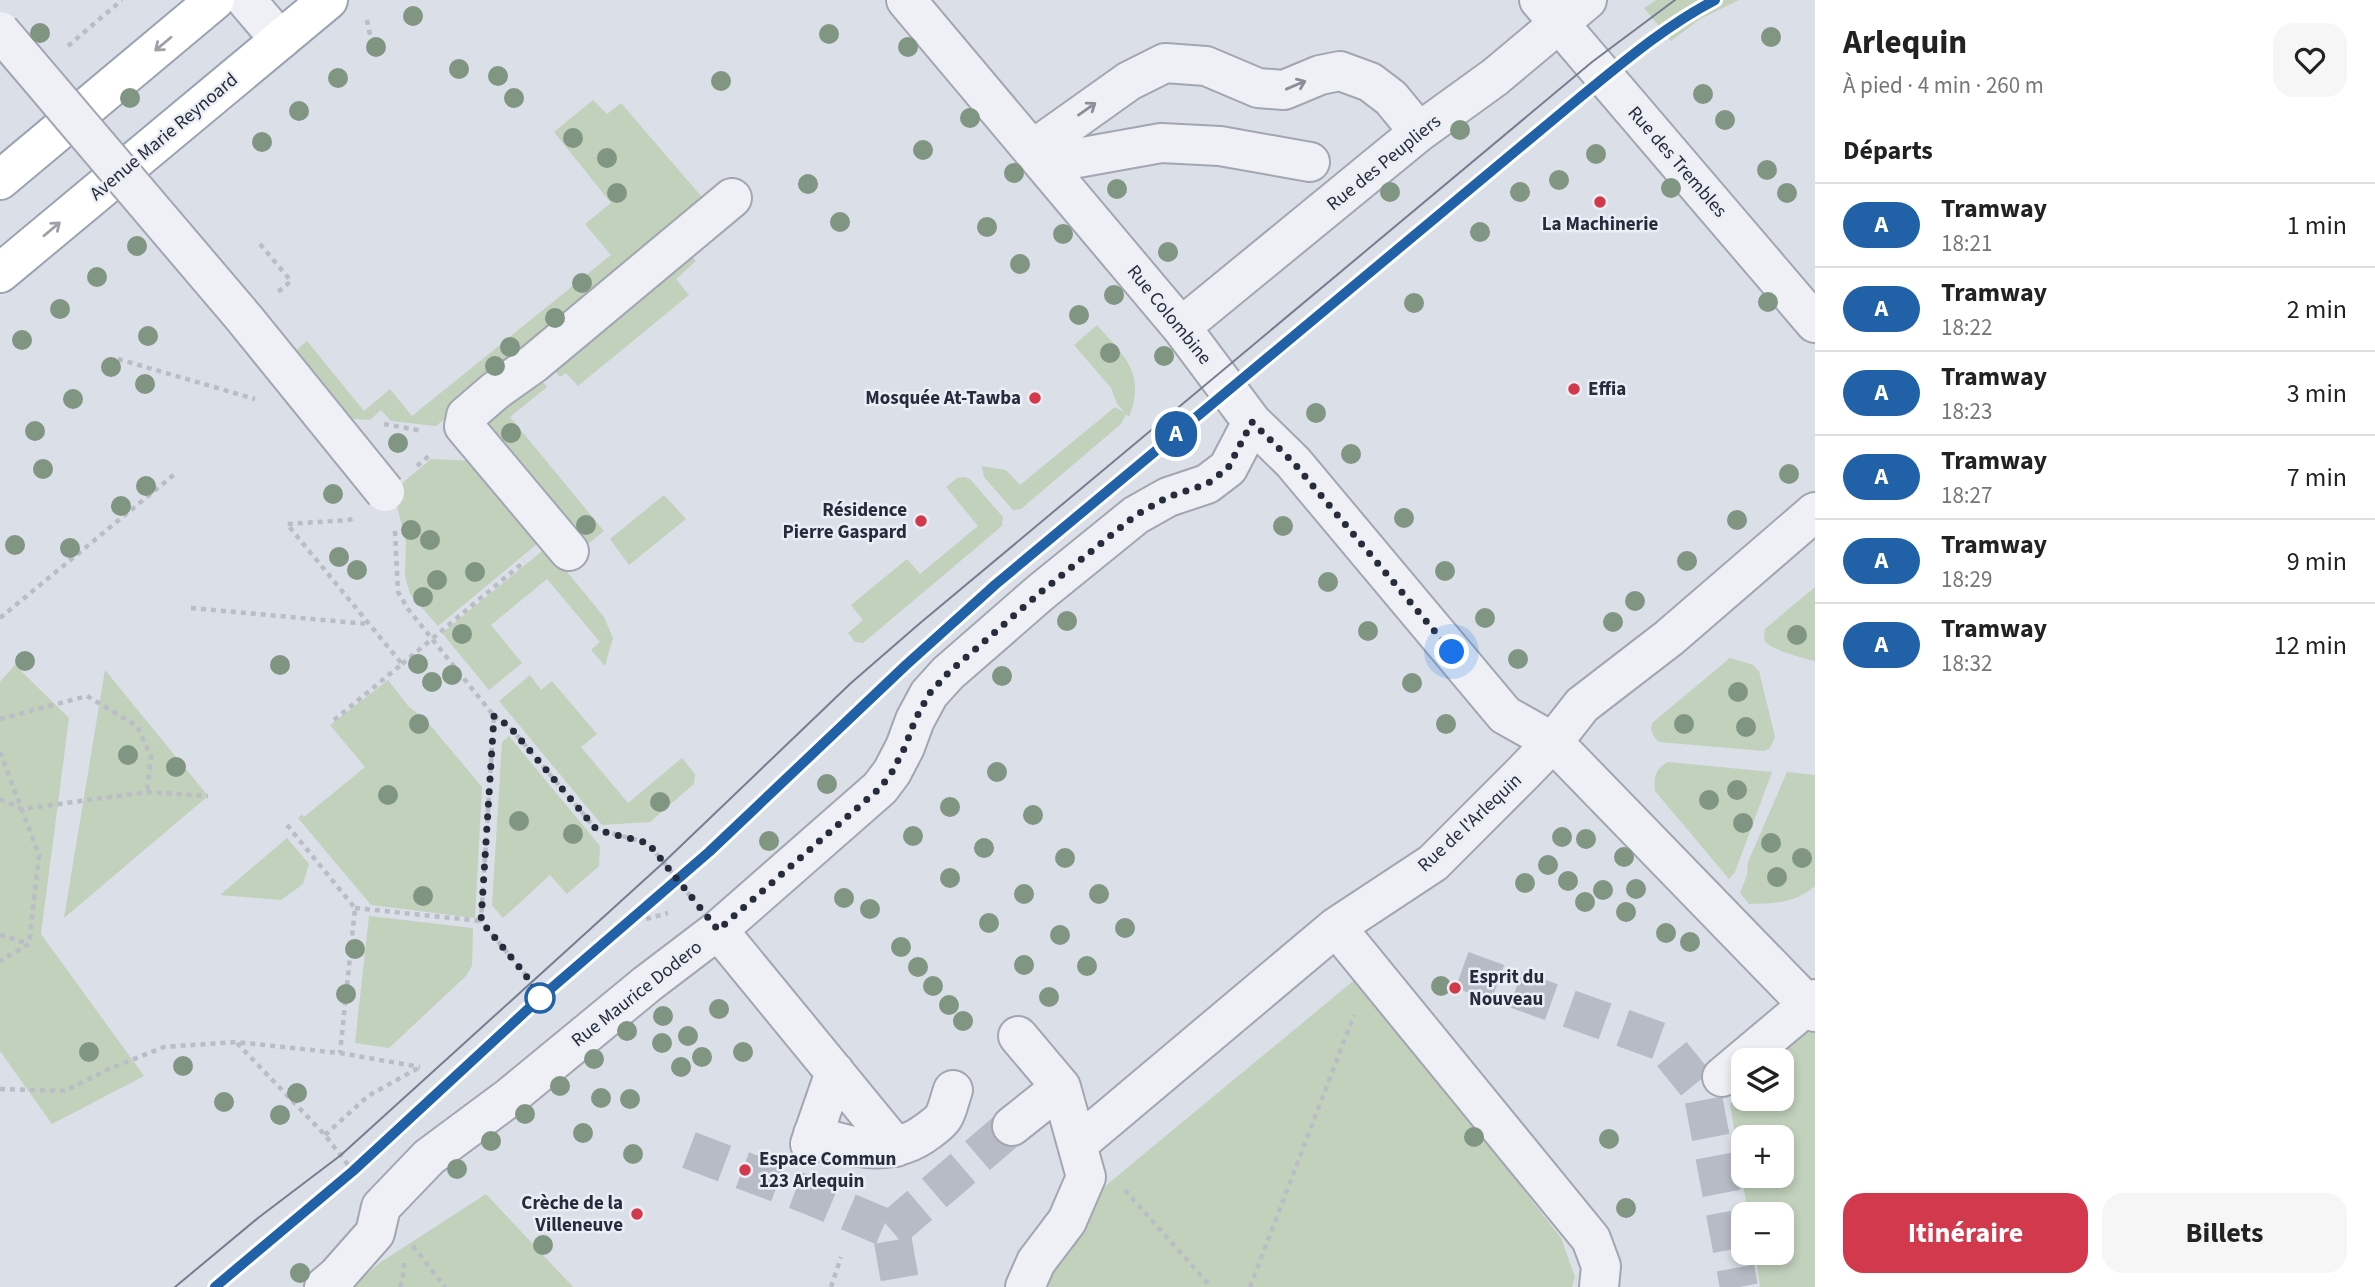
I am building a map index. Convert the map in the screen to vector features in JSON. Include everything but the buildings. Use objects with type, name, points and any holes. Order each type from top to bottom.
[{"type":"main road","points":[[0,180],[215,0]]},
{"type":"main road","name":"Avenue Marie Reynoard","points":[[0,273],[328,0]]},
{"type":"street","points":[[246,0],[280,40]]},
{"type":"street","name":"Rue Colombine","points":[[906,0],[1181,327],[1252,422],[1293,462],[1505,716],[1553,742],[1812,1005]]},
{"type":"street","name":"Rue des Peupliers","points":[[1181,327],[1419,132],[1495,78],[1549,12],[1587,0]]},
{"type":"street","name":"Rue des Trembles","points":[[1549,12],[1815,323]]},
{"type":"street","points":[[0,31],[244,318],[385,492]]},
{"type":"street","points":[[1038,157],[1129,80],[1165,63],[1206,66],[1258,88],[1284,90],[1320,75],[1340,71],[1370,82],[1391,98],[1419,132]]},
{"type":"street","points":[[1038,157],[1161,143],[1220,146],[1310,162]]},
{"type":"street","points":[[562,543],[464,426],[466,416],[533,364],[732,198]]},
{"type":"street","name":"Rue Maurice Dodero","points":[[324,1287],[375,1233],[381,1207],[429,1157],[511,1096],[647,984],[718,930],[880,788],[901,755],[929,694],[948,673],[1041,592],[1136,515],[1168,497],[1207,484],[1228,468],[1252,422]]},
{"type":"street","name":"Rue de l'Arlequin","points":[[1078,1144],[1336,927],[1433,863],[1553,742],[1582,705],[1669,638],[1815,512]]},
{"type":"street","points":[[1336,927],[1591,1239],[1601,1266],[1599,1287]]},
{"type":"street","points":[[718,930],[896,1147]]},
{"type":"street","points":[[1722,1077],[1812,1005]]},
{"type":"street","points":[[1018,1035],[1061,1087],[1086,1177],[1067,1221],[1036,1262],[1025,1287]]},
{"type":"street","points":[[835,1072],[811,1139],[867,1150],[896,1147],[921,1137],[944,1118],[953,1090]]},
{"type":"street","points":[[1012,1126],[1061,1087]]},
{"type":"path","points":[[88,30],[122,0]]},
{"type":"path","points":[[367,20],[370,34]]},
{"type":"path","points":[[260,244],[291,281]]},
{"type":"path","points":[[0,618],[176,472]]},
{"type":"path","points":[[385,492],[397,544],[398,593],[408,609],[494,716],[509,726],[597,830],[648,843],[718,930]]},
{"type":"path","points":[[349,520],[287,524],[402,664]]},
{"type":"path","points":[[334,720],[432,638],[562,543]]},
{"type":"path","points":[[191,608],[369,624]]},
{"type":"path","points":[[0,719],[87,696],[136,726],[151,756],[146,792]]},
{"type":"path","points":[[494,716],[481,921],[525,974]]},
{"type":"path","points":[[0,752],[39,855],[29,944]]},
{"type":"path","points":[[0,799],[22,809],[146,792],[208,796]]},
{"type":"path","points":[[287,825],[355,908],[481,921]]},
{"type":"path","points":[[340,1053],[355,908]]},
{"type":"path","points":[[0,934],[29,944]]},
{"type":"path","points":[[0,961],[29,944]]},
{"type":"path","points":[[1250,1287],[1370,967]]},
{"type":"path","points":[[0,1090],[65,1091],[109,1069],[164,1047],[236,1042],[340,1053],[420,1067],[368,1096],[325,1135],[236,1042]]},
{"type":"path","points":[[1119,1184],[1210,1287]]},
{"type":"path","points":[[831,1287],[841,1257]]},
{"type":"path","points":[[403,1280],[404,1287]]},
{"type":"green space","points":[[1656,0],[1739,0],[1700,19],[1671,41],[1644,8]]},
{"type":"green space","points":[[593,100],[607,114],[621,103],[707,203],[436,426],[391,421],[381,410],[370,420],[340,418],[289,356],[307,341],[364,411],[390,389],[412,416],[611,255],[585,224],[611,203],[554,132]]},
{"type":"green space","points":[[685,249],[696,261],[676,279],[689,295],[578,386],[566,373],[560,377],[549,364]]},
{"type":"green space","points":[[1097,325],[1124,357],[1134,377],[1134,402],[1129,417],[1126,414],[1121,424],[1021,509],[1013,510],[984,477],[982,466],[1006,470],[1020,485],[1115,407],[1124,412],[1117,404],[1111,388],[1074,345]]},
{"type":"green space","points":[[541,380],[547,387],[510,417],[604,531],[582,549],[488,434],[491,407]]},
{"type":"green space","points":[[431,459],[476,461],[542,540],[438,626],[410,594],[405,576],[406,542],[393,491]]},
{"type":"green space","points":[[957,478],[970,479],[1003,517],[1002,526],[863,643],[855,642],[848,633],[863,620],[851,605],[907,559],[920,574],[978,526],[946,487]]},
{"type":"green space","points":[[664,495],[686,519],[629,565],[610,539]]},
{"type":"green space","points":[[547,547],[604,617],[613,638],[605,666],[591,650],[600,642],[547,579],[491,625],[522,663],[489,690],[442,633]]},
{"type":"green space","points":[[1815,587],[1815,661],[1773,648],[1764,640],[1765,629]]},
{"type":"green space","points":[[1730,658],[1753,665],[1759,671],[1775,737],[1770,748],[1764,751],[1659,742],[1652,734],[1652,723]]},
{"type":"green space","points":[[15,665],[69,718],[41,934],[144,1076],[52,1124],[0,1051],[0,682]]},
{"type":"green space","points":[[105,670],[208,796],[64,918]]},
{"type":"green space","points":[[530,675],[541,690],[552,681],[597,734],[581,747],[628,803],[682,758],[695,774],[694,784],[650,822],[602,825],[499,701]]},
{"type":"green space","points":[[388,680],[482,787],[475,918],[371,905],[298,818],[302,814],[304,817],[365,767],[330,725]]},
{"type":"green space","points":[[509,736],[600,846],[599,866],[567,894],[550,875],[503,918],[492,905],[502,742]]},
{"type":"green space","points":[[1668,762],[1772,772],[1735,872],[1729,879],[1655,791],[1656,774],[1660,767]]},
{"type":"green space","points":[[1787,772],[1815,775],[1815,886],[1792,899],[1749,904],[1740,893],[1747,875],[1748,862]]},
{"type":"green space","points":[[287,838],[309,864],[303,884],[281,900],[220,895]]},
{"type":"green space","points":[[369,916],[473,928],[472,966],[466,976],[389,1048],[355,1043]]},
{"type":"green space","points":[[1358,977],[1561,1238],[1575,1277],[1572,1287],[1043,1287],[1098,1192]]},
{"type":"green space","points":[[1815,1022],[1815,1287],[1760,1287],[1757,1265],[1794,1265],[1794,1202],[1746,1202],[1744,1188],[1794,1188],[1794,1125],[1733,1125],[1731,1111],[1794,1111],[1794,1048],[1788,1048]]},
{"type":"green space","points":[[486,1194],[573,1287],[351,1287],[381,1262]]},
{"type":"tunnel","points":[[1462,970],[1662,1042],[1702,1091],[1739,1287]]},
{"type":"tunnel","points":[[891,1230],[1012,1126]]},
{"type":"tunnel","points":[[689,1150],[811,1196],[891,1230],[901,1287]]},
{"type":"tram line","points":[[175,1287],[258,1218],[341,1155],[663,863],[851,683],[919,624],[1592,62],[1675,0]]},
{"type":"tram line","points":[[215,1287],[353,1171],[540,998],[709,852],[906,665],[996,584],[1611,72],[1661,34],[1715,0]]},
{"type":"tram line","name":"A","points":[[215,1287],[353,1171],[540,998],[709,852],[906,665],[996,584],[1578,99],[1641,49],[1684,18],[1715,0]]},
{"type":"place","name":"La Machinerie","points":[[1600,202]]},
{"type":"place","name":"Effia","points":[[1574,389]]},
{"type":"place","name":"Mosquée At-Tawba","points":[[1035,398]]},
{"type":"place","name":"Résidence Pierre Gaspard","points":[[921,521]]},
{"type":"place","name":"Esprit du Nouveau","points":[[1455,988]]},
{"type":"place","name":"Espace Commun 123 Arlequin","points":[[745,1170]]},
{"type":"place","name":"Crèche de la Villeneuve","points":[[637,1214]]},
{"type":"route","points":[[540,998],[525,974],[481,921],[494,716],[509,726],[597,830],[648,843],[718,930],[880,788],[892,772],[929,694],[948,673],[1041,592],[1136,515],[1168,497],[1207,484],[1228,468],[1252,422],[1293,462],[1452,652]]}]
